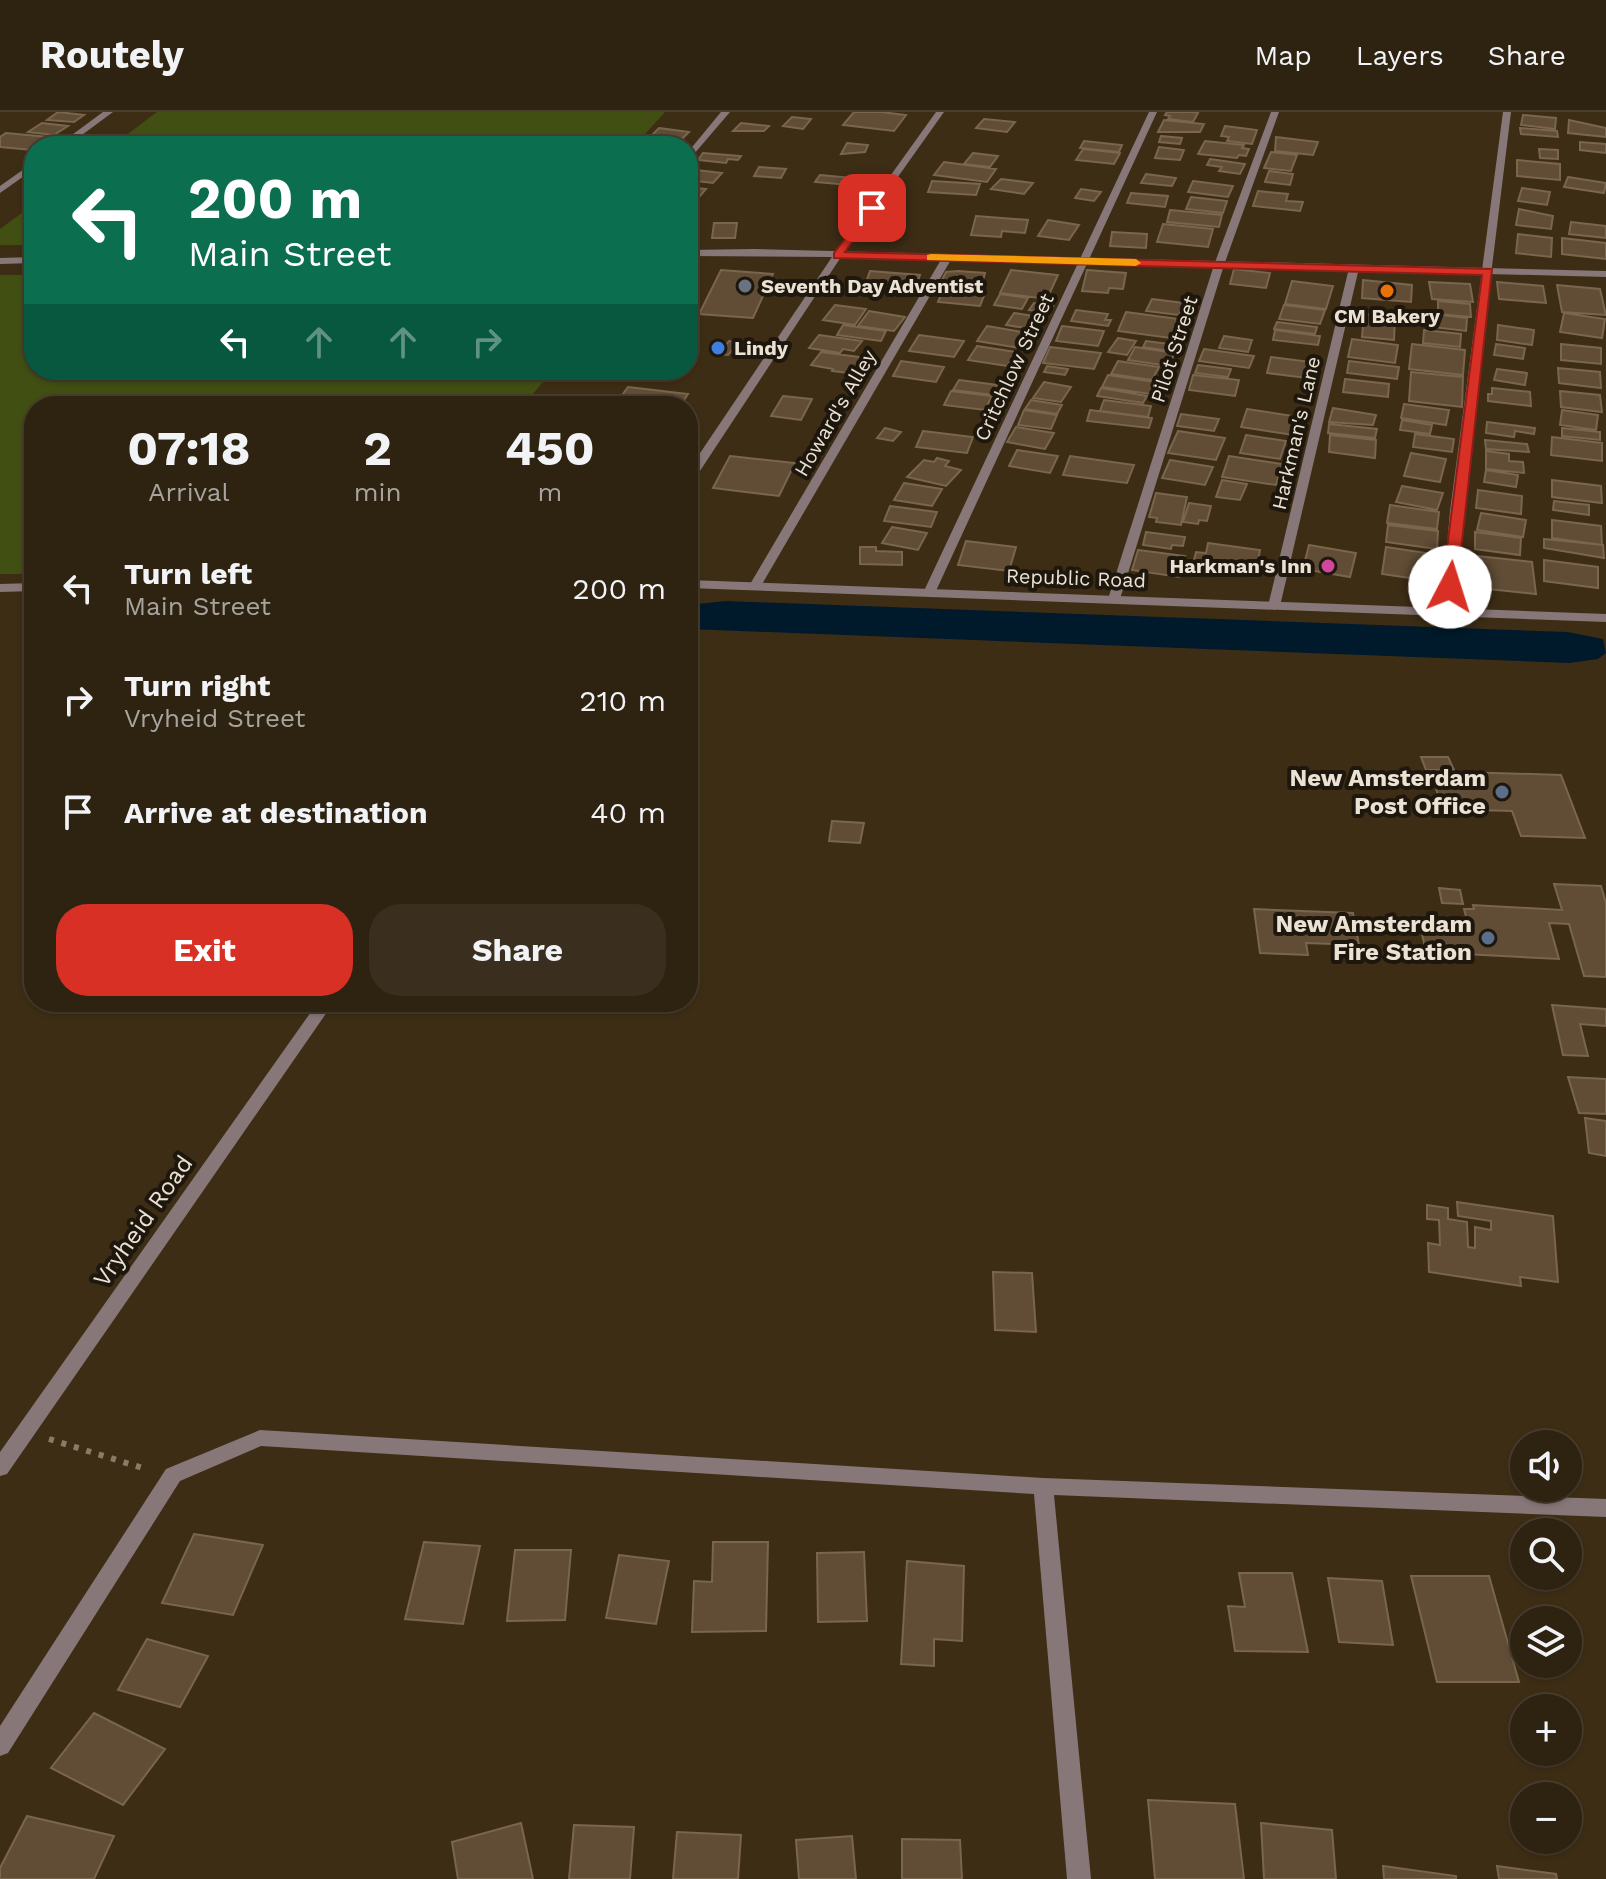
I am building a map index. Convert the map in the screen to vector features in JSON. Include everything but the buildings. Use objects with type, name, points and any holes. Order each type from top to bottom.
[{"type":"street","points":[[75,136],[109,112]]},
{"type":"street","points":[[698,146],[726,112]]},
{"type":"street","points":[[698,465],[838,255],[940,112]]},
{"type":"street","name":"Critchlow Street","points":[[929,593],[1153,112]]},
{"type":"street","name":"Pilot Street","points":[[1114,599],[1219,265],[1275,112]]},
{"type":"street","points":[[1447,612],[1456,511],[1507,112]]},
{"type":"street","points":[[0,190],[24,172]]},
{"type":"street","points":[[698,253],[1606,274]]},
{"type":"street","name":"Howard's Alley","points":[[755,586],[947,258]]},
{"type":"street","points":[[0,261],[24,260]]},
{"type":"street","name":"Harkman's Lane","points":[[1274,606],[1354,268]]},
{"type":"street","name":"Republic Road","points":[[698,584],[1606,618]]},
{"type":"street","points":[[0,588],[24,587]]},
{"type":"street","name":"Vryheid Road","points":[[0,1468],[319,1012]]},
{"type":"street","points":[[0,1746],[173,1475],[260,1438],[1043,1486],[1606,1508]]},
{"type":"street","points":[[1043,1486],[1079,1879]]},
{"type":"path","points":[[71,1447],[135,1466]]},
{"type":"green space","points":[[157,112],[665,112],[643,136],[125,136]]},
{"type":"green space","points":[[24,211],[24,245],[0,245],[0,229]]},
{"type":"green space","points":[[0,275],[24,275],[24,380],[545,380],[531,396],[24,396],[24,574],[0,574]]},
{"type":"water","points":[[726,601],[1568,632],[1603,639],[1606,653],[1598,659],[1569,663],[698,629],[698,604]]},
{"type":"slow traffic","points":[[931,258],[1136,263]]},
{"type":"place","name":"Seventh Day Adventist","points":[[745,286]]},
{"type":"place","name":"CM Bakery","points":[[1387,291]]},
{"type":"place","name":"Lindy","points":[[718,348]]},
{"type":"place","name":"Harkman's Inn","points":[[1328,566]]},
{"type":"place","name":"New Amsterdam Post Office","points":[[1502,792]]},
{"type":"place","name":"New Amsterdam Fire Station","points":[[1488,938]]},
{"type":"route","points":[[872,208],[838,255],[1488,271],[1456,511],[1450,587]]}]
